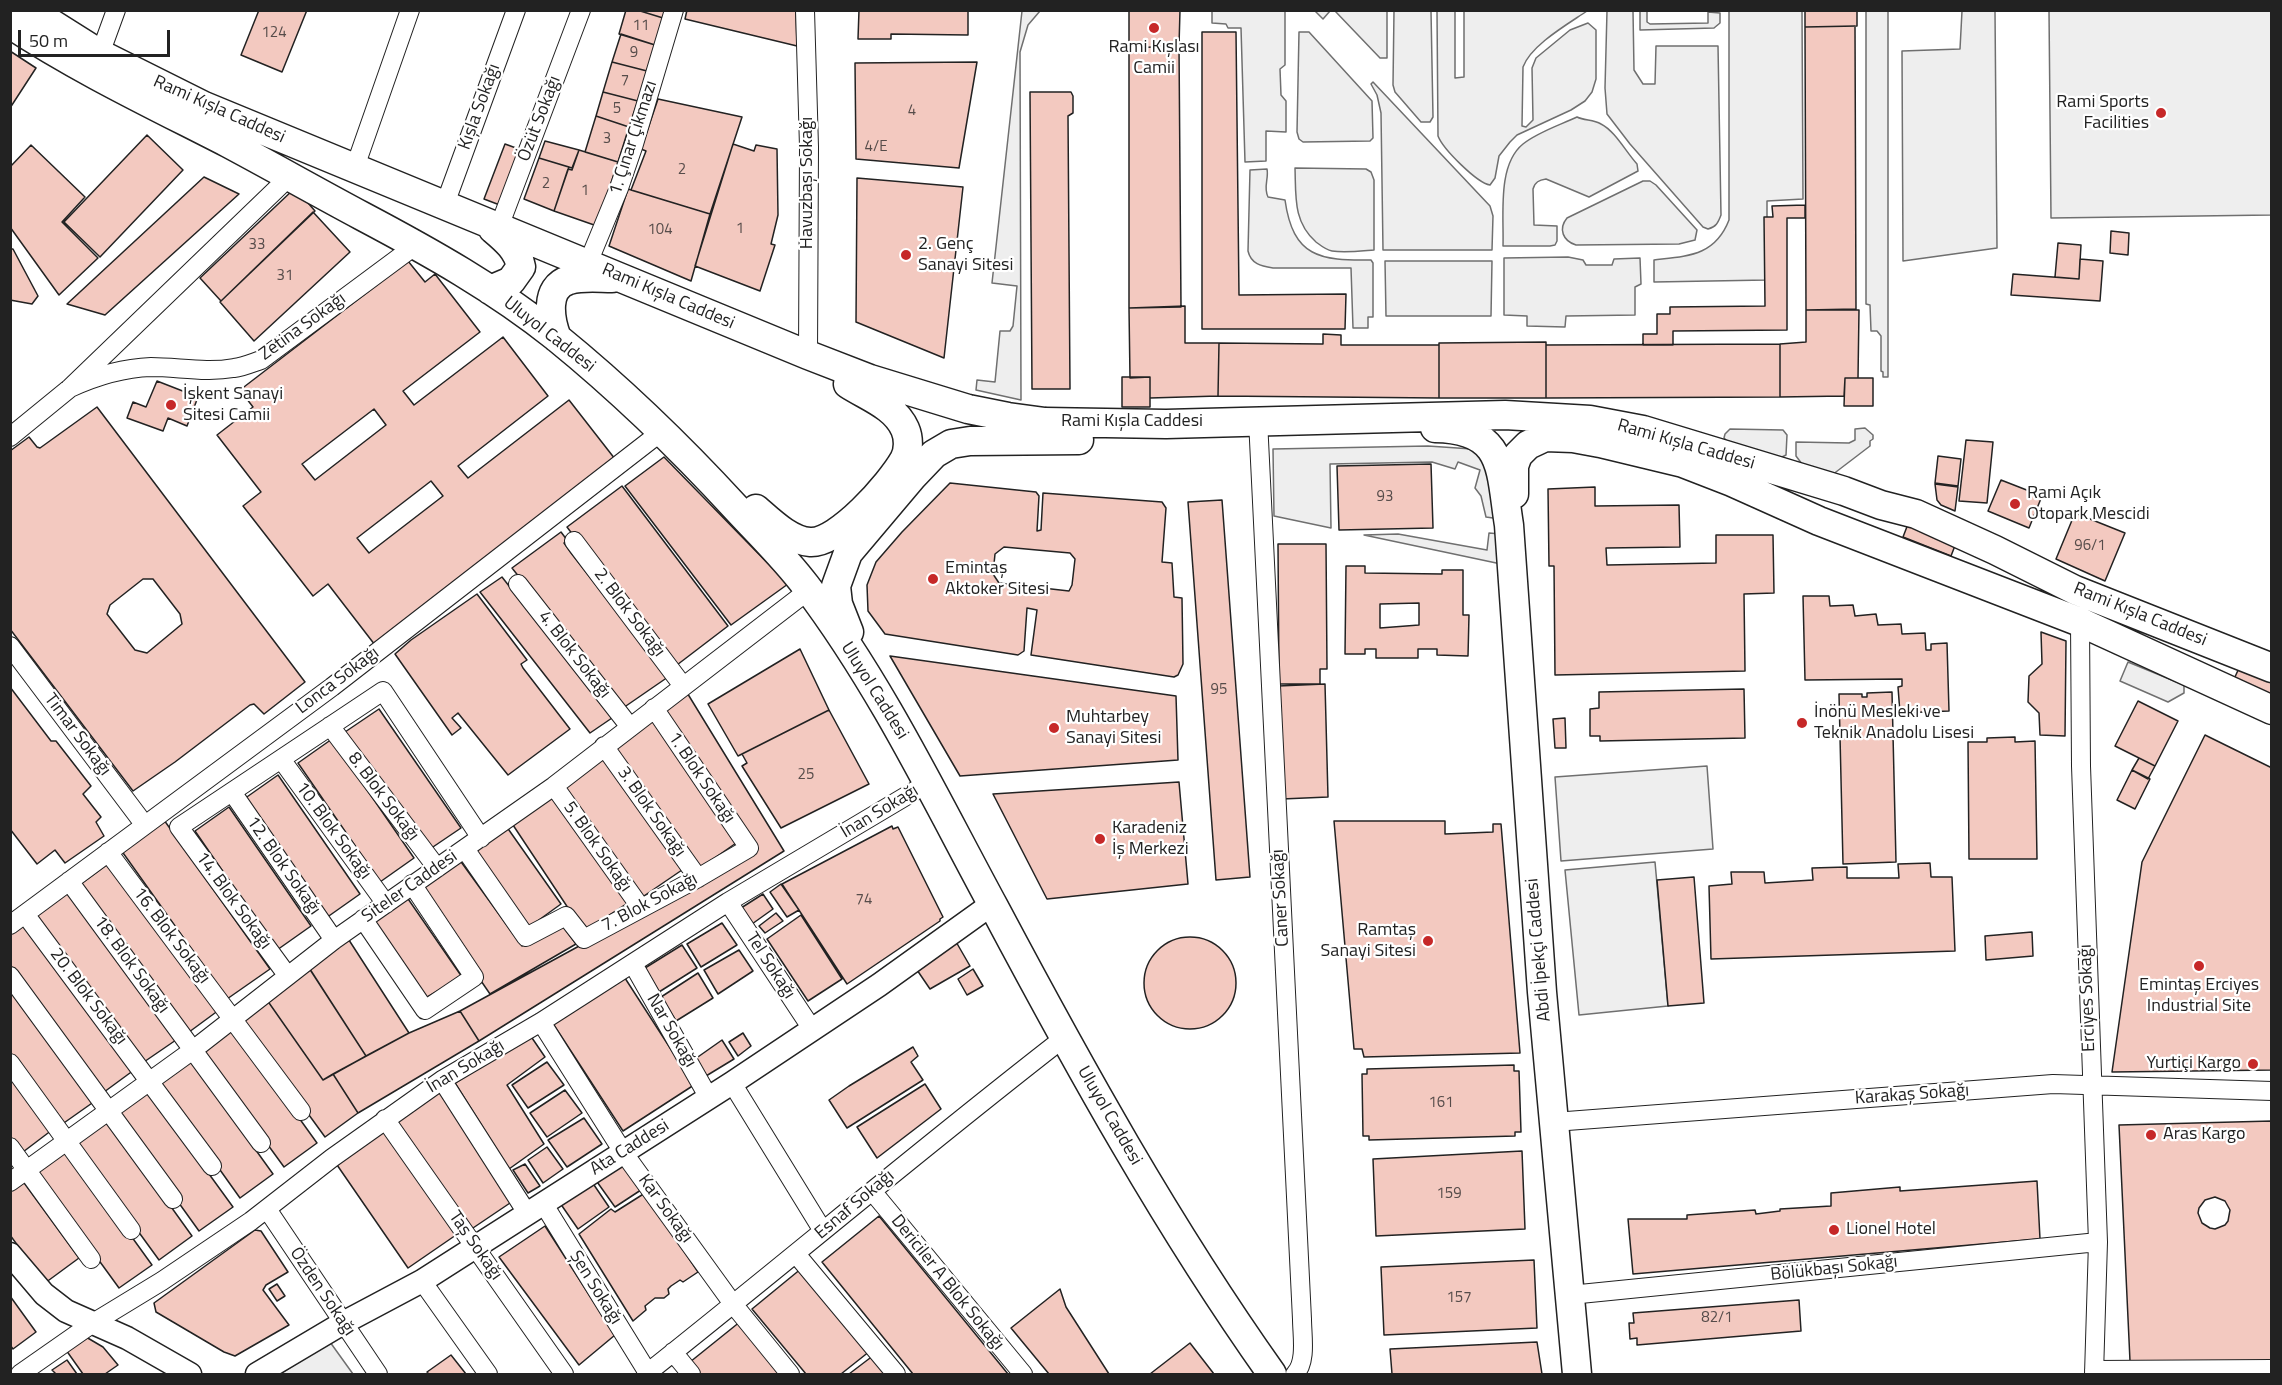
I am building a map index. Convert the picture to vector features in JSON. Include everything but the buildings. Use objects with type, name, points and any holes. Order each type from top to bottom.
[{"type":"main road","name":"Rami Kışla Caddesi","points":[[30,10],[100,54],[204,106],[808,355],[903,390],[1008,417],[1045,422],[1158,424],[1504,415],[1590,420],[1643,430],[1916,514],[2075,590],[2271,668]]},
{"type":"main road","name":"Rami Kışla Caddesi","points":[[10,24],[109,83],[289,177]]},
{"type":"main road","name":"Uluyol Caddesi","points":[[289,177],[416,245],[490,290],[557,338],[613,386],[661,432],[784,558],[859,662],[928,783],[1065,1037],[1156,1196],[1227,1312],[1272,1374]]},
{"type":"main road","points":[[490,290],[511,281],[521,267],[514,250],[491,223]]},
{"type":"main road","points":[[557,338],[550,312],[556,290],[563,282],[583,278],[626,279]]},
{"type":"main road","points":[[705,475],[744,498],[780,529],[809,543],[834,535],[851,522],[875,497],[904,460],[908,441],[906,430],[897,416],[884,406],[826,370],[808,355]]},
{"type":"main road","points":[[1314,421],[1335,428],[1350,429],[1453,428],[1478,437],[1490,447],[1500,465],[1509,525]]},
{"type":"main road","points":[[859,662],[838,604],[836,586],[841,572],[848,553],[934,454],[951,444],[970,441],[1080,440],[1158,424]]},
{"type":"main road","name":"Rami Kışla Caddesi","points":[[1509,525],[1514,499],[1514,466],[1518,455],[1528,445],[1545,437],[1573,438],[1646,453],[1699,469],[1819,521],[2080,622],[2271,710]]},
{"type":"main road","name":"Abdi İpekçi Caddesi","points":[[1509,525],[1528,813],[1577,1374]]},
{"type":"main road","points":[[2075,590],[2079,598],[2080,622]]},
{"type":"street","points":[[100,54],[116,10]]},
{"type":"street","points":[[355,167],[410,10]]},
{"type":"street","name":"Kışla Sokağı","points":[[445,204],[516,10]]},
{"type":"street","name":"Özüt Sokağı","points":[[491,223],[581,10]]},
{"type":"street","name":"1. Çınar Çıkmazı","points":[[588,263],[619,188],[634,144],[674,10]]},
{"type":"street","name":"Havuzbaşı Sokağı","points":[[805,10],[809,147],[808,355]]},
{"type":"street","points":[[10,437],[70,388],[289,177]]},
{"type":"street","name":"Zetina Sokağı","points":[[70,388],[95,376],[116,370],[150,367],[226,369],[261,360],[416,245]]},
{"type":"street","name":"Caner Sokağı","points":[[1258,420],[1301,1307],[1302,1357],[1298,1371],[1294,1374]]},
{"type":"street","name":"Lonca Sokağı","points":[[10,925],[332,687],[661,432]]},
{"type":"street","name":"2. Blok Sokağı","points":[[574,541],[683,686]]},
{"type":"street","name":"4. Blok Sokağı","points":[[518,584],[630,727]]},
{"type":"street","name":"Siteler Caddesi","points":[[10,1182],[193,1050],[286,975],[334,940],[554,786],[808,590]]},
{"type":"street","name":"Erciyes Sokağı","points":[[2080,622],[2081,766],[2098,1242],[2094,1372]]},
{"type":"street","name":"Timar Sokağı","points":[[10,646],[144,825]]},
{"type":"street","points":[[232,792],[383,690],[481,837]]},
{"type":"street","name":"1. Blok Sokağı","points":[[654,708],[748,848]]},
{"type":"street","name":"8. Blok Sokağı","points":[[330,726],[437,868]]},
{"type":"street","name":"3. Blok Sokağı","points":[[604,746],[698,878]]},
{"type":"street","name":"10. Blok Sokağı","points":[[281,759],[386,904]]},
{"type":"street","name":"İnan Sokağı","points":[[20,1374],[93,1323],[162,1281],[267,1209],[332,1158],[442,1080],[541,1022],[728,902],[928,783]]},
{"type":"street","name":"5. Blok Sokağı","points":[[554,786],[641,908]]},
{"type":"street","name":"14. Blok Sokağı","points":[[232,792],[179,827],[286,975]]},
{"type":"street","name":"12. Blok Sokağı","points":[[232,792],[334,940]]},
{"type":"street","name":"7. Blok Sokağı","points":[[465,849],[526,937],[566,916],[584,939],[698,878],[748,848]]},
{"type":"street","name":"16. Blok Sokağı","points":[[108,852],[301,1111]]},
{"type":"street","name":"18. Blok Sokağı","points":[[69,881],[261,1143]]},
{"type":"street","points":[[363,920],[425,1010],[474,977],[412,884]]},
{"type":"street","name":"Tel Sokağı","points":[[728,902],[812,1029]]},
{"type":"street","name":"Ata Caddesi","points":[[258,1374],[343,1323],[422,1281],[709,1098],[879,985],[992,904]]},
{"type":"street","name":"20. Blok Sokağı","points":[[25,914],[151,1080],[212,1166]]},
{"type":"street","name":"Nar Sokağı","points":[[633,964],[709,1098]]},
{"type":"street","points":[[10,976],[173,1198]]},
{"type":"street","name":"Kar Sokağı","points":[[541,1022],[623,1152],[733,1304],[790,1374]]},
{"type":"street","name":"Esnaf Sokağı","points":[[647,1374],[966,1113],[1065,1037]]},
{"type":"street","points":[[10,1062],[131,1230]]},
{"type":"street","name":"Şen Sokağı","points":[[442,1080],[535,1208],[647,1374]]},
{"type":"street","points":[[732,1083],[823,1231]]},
{"type":"street","name":"Karakaş Sokağı","points":[[1554,1122],[2053,1084],[2271,1091]]},
{"type":"street","name":"Taş Sokağı","points":[[385,1119],[564,1374]]},
{"type":"street","points":[[10,1147],[91,1259]]},
{"type":"street","name":"Dericiler A Blok Sokağı","points":[[872,1191],[1023,1374]]},
{"type":"street","name":"Özden Sokağı","points":[[267,1209],[378,1374]]},
{"type":"street","name":"Bölükbaşı Sokağı","points":[[1570,1295],[2098,1242]]},
{"type":"street","points":[[10,1254],[44,1294],[66,1311],[126,1338],[190,1374]]},
{"type":"street","points":[[796,1254],[896,1374]]},
{"type":"street","points":[[422,1281],[488,1374]]},
{"type":"street","points":[[673,1352],[691,1374]]},
{"type":"street","points":[[2094,1372],[2271,1369]]},
{"type":"shaded area","points":[[1022,11],[1040,11],[1028,25],[1020,52],[1021,400],[976,390],[977,380],[995,382],[1000,331],[1010,331],[1013,326],[1017,286],[992,283]]},
{"type":"shaded area","points":[[1212,11],[1285,11],[1285,65],[1280,69],[1281,95],[1286,101],[1286,132],[1266,131],[1266,161],[1245,162],[1241,28],[1228,28],[1226,24],[1212,23]]},
{"type":"shaded area","points":[[1315,11],[1330,11],[1323,19]]},
{"type":"shaded area","points":[[1335,11],[1387,11],[1387,58],[1380,58]]},
{"type":"shaded area","points":[[1394,11],[1431,11],[1433,117],[1430,122],[1421,122],[1395,92],[1393,85]]},
{"type":"shaded area","points":[[1437,11],[1455,11],[1455,78],[1464,77],[1464,11],[1587,11],[1542,43],[1527,59],[1523,67],[1522,126],[1526,127],[1533,120],[1532,68],[1536,58],[1570,30],[1588,23],[1596,30],[1596,79],[1592,92],[1585,101],[1571,110],[1517,135],[1499,156],[1495,178],[1490,185],[1461,165],[1446,149],[1438,136]]},
{"type":"shaded area","points":[[1607,11],[1633,11],[1634,70],[1643,84],[1655,84],[1656,46],[1718,46],[1721,215],[1713,227],[1708,229],[1703,227],[1630,144],[1607,114],[1605,88]]},
{"type":"shaded area","points":[[1640,11],[1647,11],[1647,22],[1650,24],[1708,23],[1708,12],[1720,13],[1720,23],[1714,28],[1640,30]]},
{"type":"shaded area","points":[[1729,11],[1802,11],[1803,199],[1767,201],[1767,280],[1654,282],[1654,260],[1699,252],[1716,241],[1729,220]]},
{"type":"shaded area","points":[[1866,11],[1888,11],[1888,377],[1883,377],[1881,371],[1881,336],[1877,331],[1871,331],[1870,305],[1866,304]]},
{"type":"shaded area","points":[[1962,11],[1995,11],[1997,248],[1903,261],[1902,51],[1960,49]]},
{"type":"shaded area","name":"Rami Sports Facilities","points":[[2049,11],[2271,11],[2271,215],[2051,218]]},
{"type":"shaded area","points":[[1299,32],[1309,32],[1372,101],[1373,138],[1370,141],[1303,142],[1299,139],[1297,132]]},
{"type":"shaded area","points":[[1373,82],[1490,206],[1493,216],[1492,250],[1383,250],[1381,113],[1377,95],[1371,84]]},
{"type":"shaded area","points":[[1577,117],[1598,122],[1606,127],[1637,164],[1638,171],[1589,197],[1546,179],[1539,181],[1533,189],[1534,225],[1557,226],[1555,245],[1503,246],[1504,191],[1509,164],[1515,153],[1535,136]]},
{"type":"shaded area","points":[[1295,168],[1366,169],[1371,172],[1374,180],[1374,250],[1332,251],[1316,242],[1303,226],[1297,208]]},
{"type":"shaded area","points":[[1267,169],[1268,197],[1285,200],[1289,219],[1302,244],[1312,252],[1323,256],[1337,259],[1371,260],[1373,263],[1373,317],[1368,317],[1368,328],[1353,328],[1351,268],[1273,268],[1251,259],[1248,251],[1250,170]]},
{"type":"shaded area","points":[[1643,181],[1650,181],[1656,185],[1697,230],[1695,240],[1679,244],[1576,245],[1565,238],[1562,230],[1567,218]]},
{"type":"shaded area","points":[[1568,257],[1583,260],[1586,265],[1612,265],[1614,259],[1640,258],[1641,284],[1635,287],[1635,315],[1566,316],[1565,327],[1527,326],[1527,316],[1504,315],[1504,258]]},
{"type":"shaded area","points":[[1385,261],[1492,261],[1491,316],[1386,316]]},
{"type":"shaded area","points":[[1865,428],[1873,435],[1870,446],[1832,475],[1802,464],[1796,456],[1796,442],[1849,443],[1855,440],[1855,429]]},
{"type":"shaded area","points":[[1730,429],[1783,430],[1787,435],[1786,455],[1780,458],[1727,441],[1724,438],[1725,434]]},
{"type":"shaded area","points":[[1428,446],[1472,449],[1488,460],[1500,519],[1486,517],[1481,496],[1475,488],[1480,470],[1458,462],[1455,469],[1432,462],[1330,464],[1331,528],[1274,516],[1273,449]]},
{"type":"shaded area","points":[[1489,533],[1501,534],[1501,564],[1364,535],[1398,534],[1487,550]]},
{"type":"shaded area","points":[[2128,662],[2184,685],[2184,693],[2168,702],[2120,681]]},
{"type":"shaded area","points":[[1707,766],[1713,849],[1561,861],[1555,777]]},
{"type":"shaded area","points":[[1655,862],[1668,1006],[1579,1015],[1565,870]]},
{"type":"shaded area","points":[[330,1342],[353,1374],[280,1374]]},
{"type":"place","name":"Rami Kışlası Camii","points":[[1154,28]]},
{"type":"place","name":"Rami Sports Facilities","points":[[2161,113]]},
{"type":"place","name":"2. Genç Sanayi Sitesi","points":[[906,255]]},
{"type":"place","name":"İşkent Sanayi Sitesi Camii","points":[[171,405]]},
{"type":"place","name":"Rami Açık Otopark Mescidi","points":[[2015,504]]},
{"type":"place","name":"Emintaş Aktoker Sitesi","points":[[933,579]]},
{"type":"place","name":"İnönü Mesleki ve Teknik Anadolu Lisesi","points":[[1802,723]]},
{"type":"place","name":"Muhtarbey Sanayi Sitesi","points":[[1054,728]]},
{"type":"place","name":"Karadeniz İş Merkezi","points":[[1100,839]]},
{"type":"place","name":"Ramtaş Sanayi Sitesi","points":[[1428,941]]},
{"type":"place","name":"Emintaş Erciyes Industrial Site","points":[[2199,966]]},
{"type":"place","name":"Yurtiçi Kargo","points":[[2253,1064]]},
{"type":"place","name":"Aras Kargo","points":[[2151,1135]]},
{"type":"place","name":"Lionel Hotel","points":[[1834,1230]]}]
